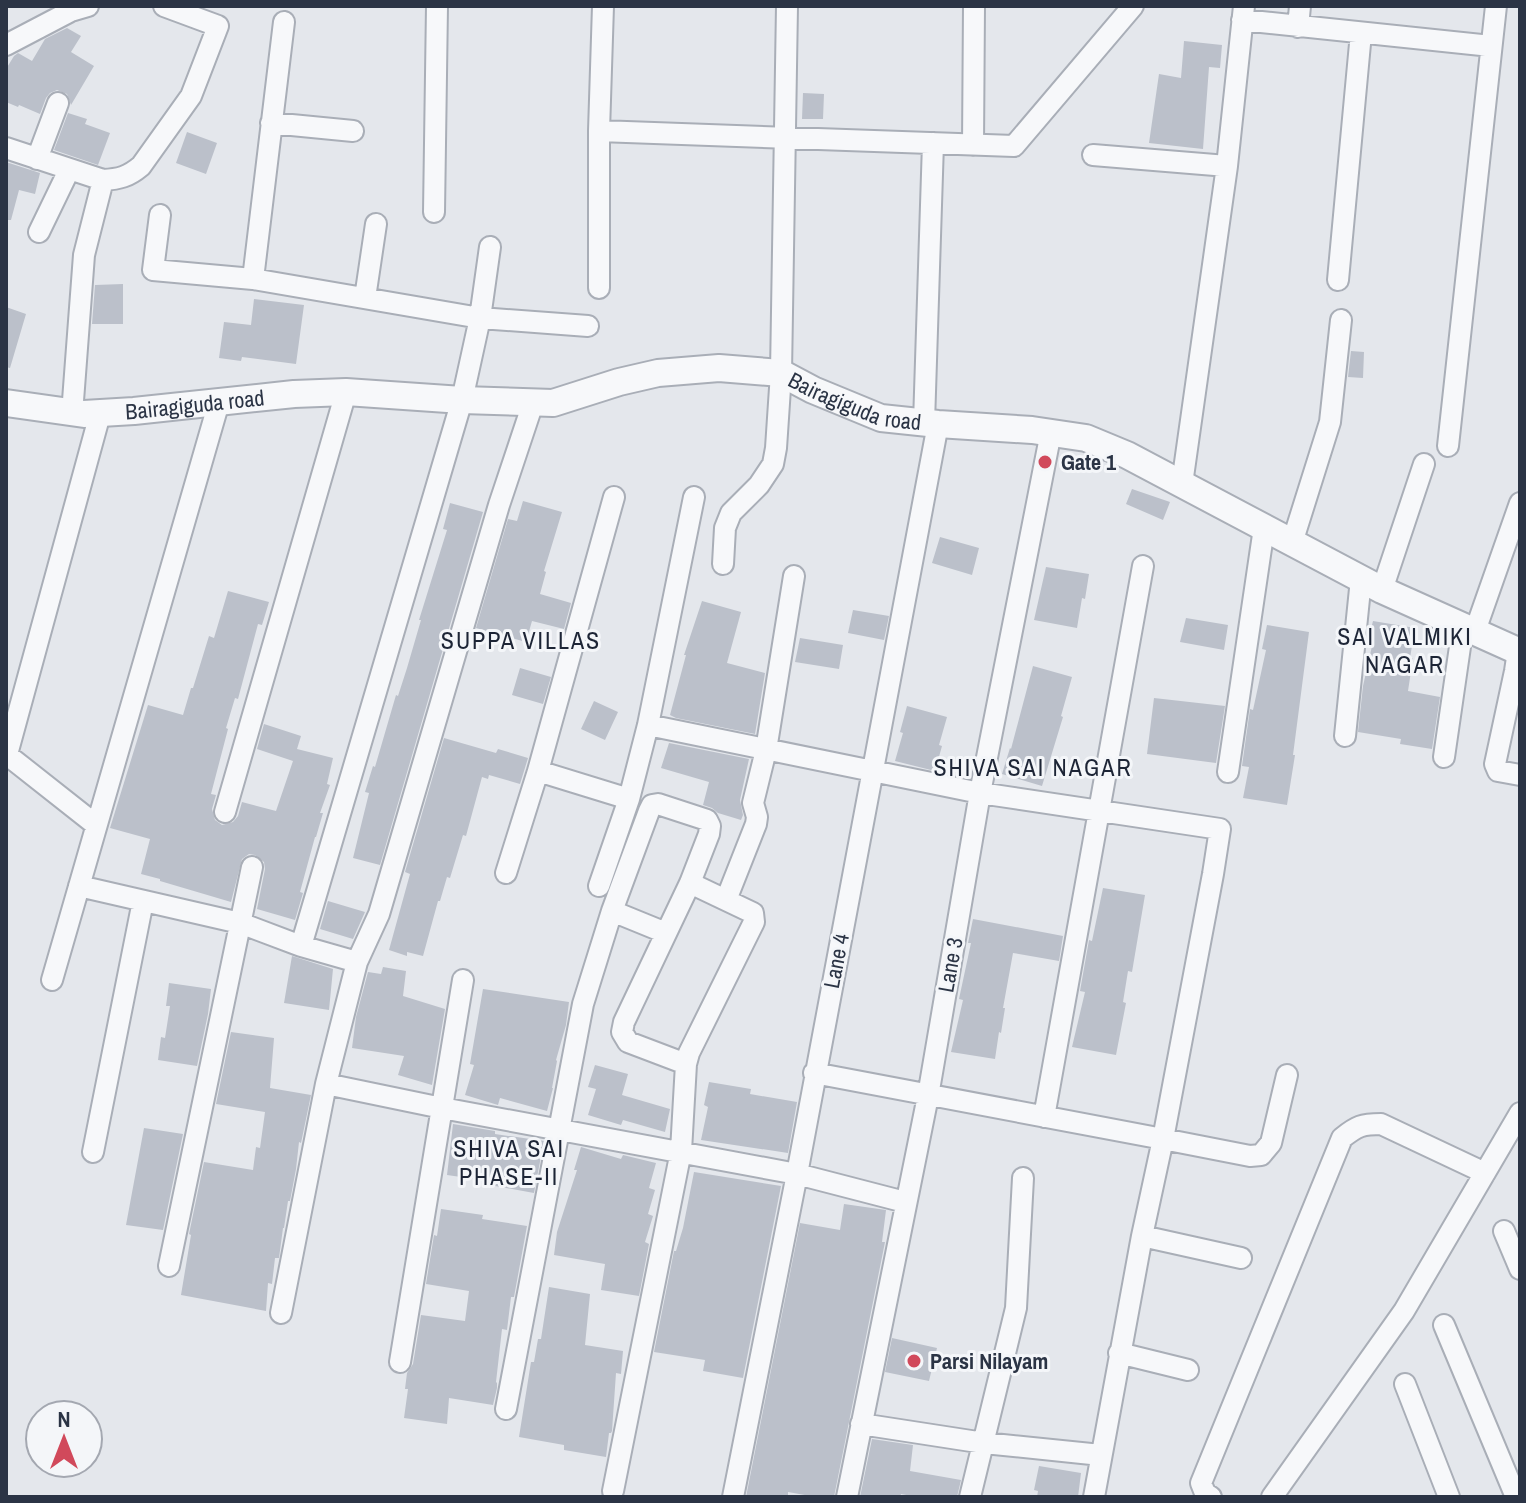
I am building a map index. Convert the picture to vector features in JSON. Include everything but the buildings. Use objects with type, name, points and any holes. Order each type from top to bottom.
[{"type":"street","points":[[6,45],[71,11],[88,6]]},
{"type":"street","points":[[6,148],[103,180],[121,179],[141,166],[191,96],[218,26],[164,6]]},
{"type":"street","points":[[434,212],[437,6]]},
{"type":"street","points":[[599,288],[602,6]]},
{"type":"street","points":[[723,564],[725,528],[731,513],[759,485],[773,464],[781,373],[787,6]]},
{"type":"street","points":[[973,145],[974,6]]},
{"type":"street","points":[[599,131],[1014,146],[1133,6]]},
{"type":"street","points":[[1448,446],[1496,6]]},
{"type":"street","points":[[1182,484],[1227,166],[1243,13],[1299,16],[1361,33],[1491,46]]},
{"type":"street","points":[[253,279],[284,22]]},
{"type":"street","points":[[1338,280],[1361,33]]},
{"type":"street","points":[[37,159],[58,103]]},
{"type":"street","points":[[271,123],[353,131]]},
{"type":"street","name":"Lane 4","points":[[733,1497],[872,771],[931,423],[933,143]]},
{"type":"street","points":[[1093,155],[1227,166]]},
{"type":"street","points":[[39,232],[69,170]]},
{"type":"street","points":[[72,414],[84,255],[103,180]]},
{"type":"street","points":[[160,215],[153,270],[253,279],[480,318],[588,326]]},
{"type":"street","points":[[365,298],[376,224]]},
{"type":"street","points":[[301,946],[462,400],[480,318],[490,247]]},
{"type":"street","points":[[1292,543],[1330,422],[1341,320]]},
{"type":"street","name":"Bairagiguda road","points":[[6,403],[72,414],[346,392],[553,403],[658,373],[719,368],[781,373],[881,418],[1032,430],[1086,438],[1127,455],[1371,584],[1469,628],[1518,662]]},
{"type":"street","points":[[225,812],[346,392]]},
{"type":"street","points":[[52,980],[219,402]]},
{"type":"street","points":[[281,1313],[326,1084],[357,962],[379,914],[499,505],[533,403]]},
{"type":"street","points":[[96,825],[6,755],[100,414]]},
{"type":"street","name":"Lane 3","points":[[847,1497],[928,1096],[980,793],[1051,432]]},
{"type":"street","points":[[1345,736],[1371,584],[1424,464]]},
{"type":"street","points":[[506,873],[538,771],[614,497]]},
{"type":"street","points":[[599,886],[629,799],[648,725],[694,497]]},
{"type":"street","points":[[1444,757],[1469,628],[1520,503]]},
{"type":"street","points":[[1228,772],[1264,528]]},
{"type":"street","points":[[1044,1117],[1143,566]]},
{"type":"street","points":[[726,900],[756,824],[753,803],[766,750],[794,576]]},
{"type":"street","points":[[1518,662],[1495,768],[1520,775]]},
{"type":"street","points":[[648,725],[980,793],[1220,829],[1094,1497]]},
{"type":"street","points":[[538,771],[629,799]]},
{"type":"street","points":[[506,1409],[583,1004],[612,911],[652,805],[658,804],[707,820],[709,834],[622,1032],[628,1042],[686,1064]]},
{"type":"street","points":[[169,1266],[252,867]]},
{"type":"street","points":[[613,1491],[681,1151],[686,1064],[754,922],[753,913],[690,883]]},
{"type":"street","points":[[79,886],[240,923],[301,946],[357,962]]},
{"type":"street","points":[[93,1152],[143,901]]},
{"type":"street","points":[[612,911],[666,933]]},
{"type":"street","points":[[400,1362],[463,980]]},
{"type":"street","points":[[814,1073],[1250,1156],[1261,1155],[1271,1143],[1287,1075]]},
{"type":"street","points":[[326,1084],[797,1174],[905,1202]]},
{"type":"street","points":[[1272,1497],[1404,1311],[1520,1113]]},
{"type":"street","points":[[1211,1497],[1205,1493],[1201,1483],[1342,1138],[1355,1127],[1381,1124],[1485,1173]]},
{"type":"street","points":[[970,1497],[1016,1308],[1023,1178]]},
{"type":"street","points":[[1504,1231],[1520,1269]]},
{"type":"street","points":[[1142,1236],[1241,1258]]},
{"type":"street","points":[[1444,1325],[1516,1497]]},
{"type":"street","points":[[1119,1353],[1188,1370]]},
{"type":"street","points":[[1405,1384],[1449,1497]]},
{"type":"street","points":[[861,1424],[984,1443],[1101,1455]]},
{"type":"place","name":"Gate 1","points":[[1045,462]]},
{"type":"place","name":"Parsi Nilayam","points":[[914,1361]]},
{"type":"district","name":"SUPPA VILLAS","points":[[521,640]]},
{"type":"district","name":"SAI VALMIKI NAGAR","points":[[1405,650]]},
{"type":"district","name":"SHIVA SAI NAGAR","points":[[1033,767]]},
{"type":"district","name":"SHIVA SAI PHASE-II","points":[[509,1162]]}]
